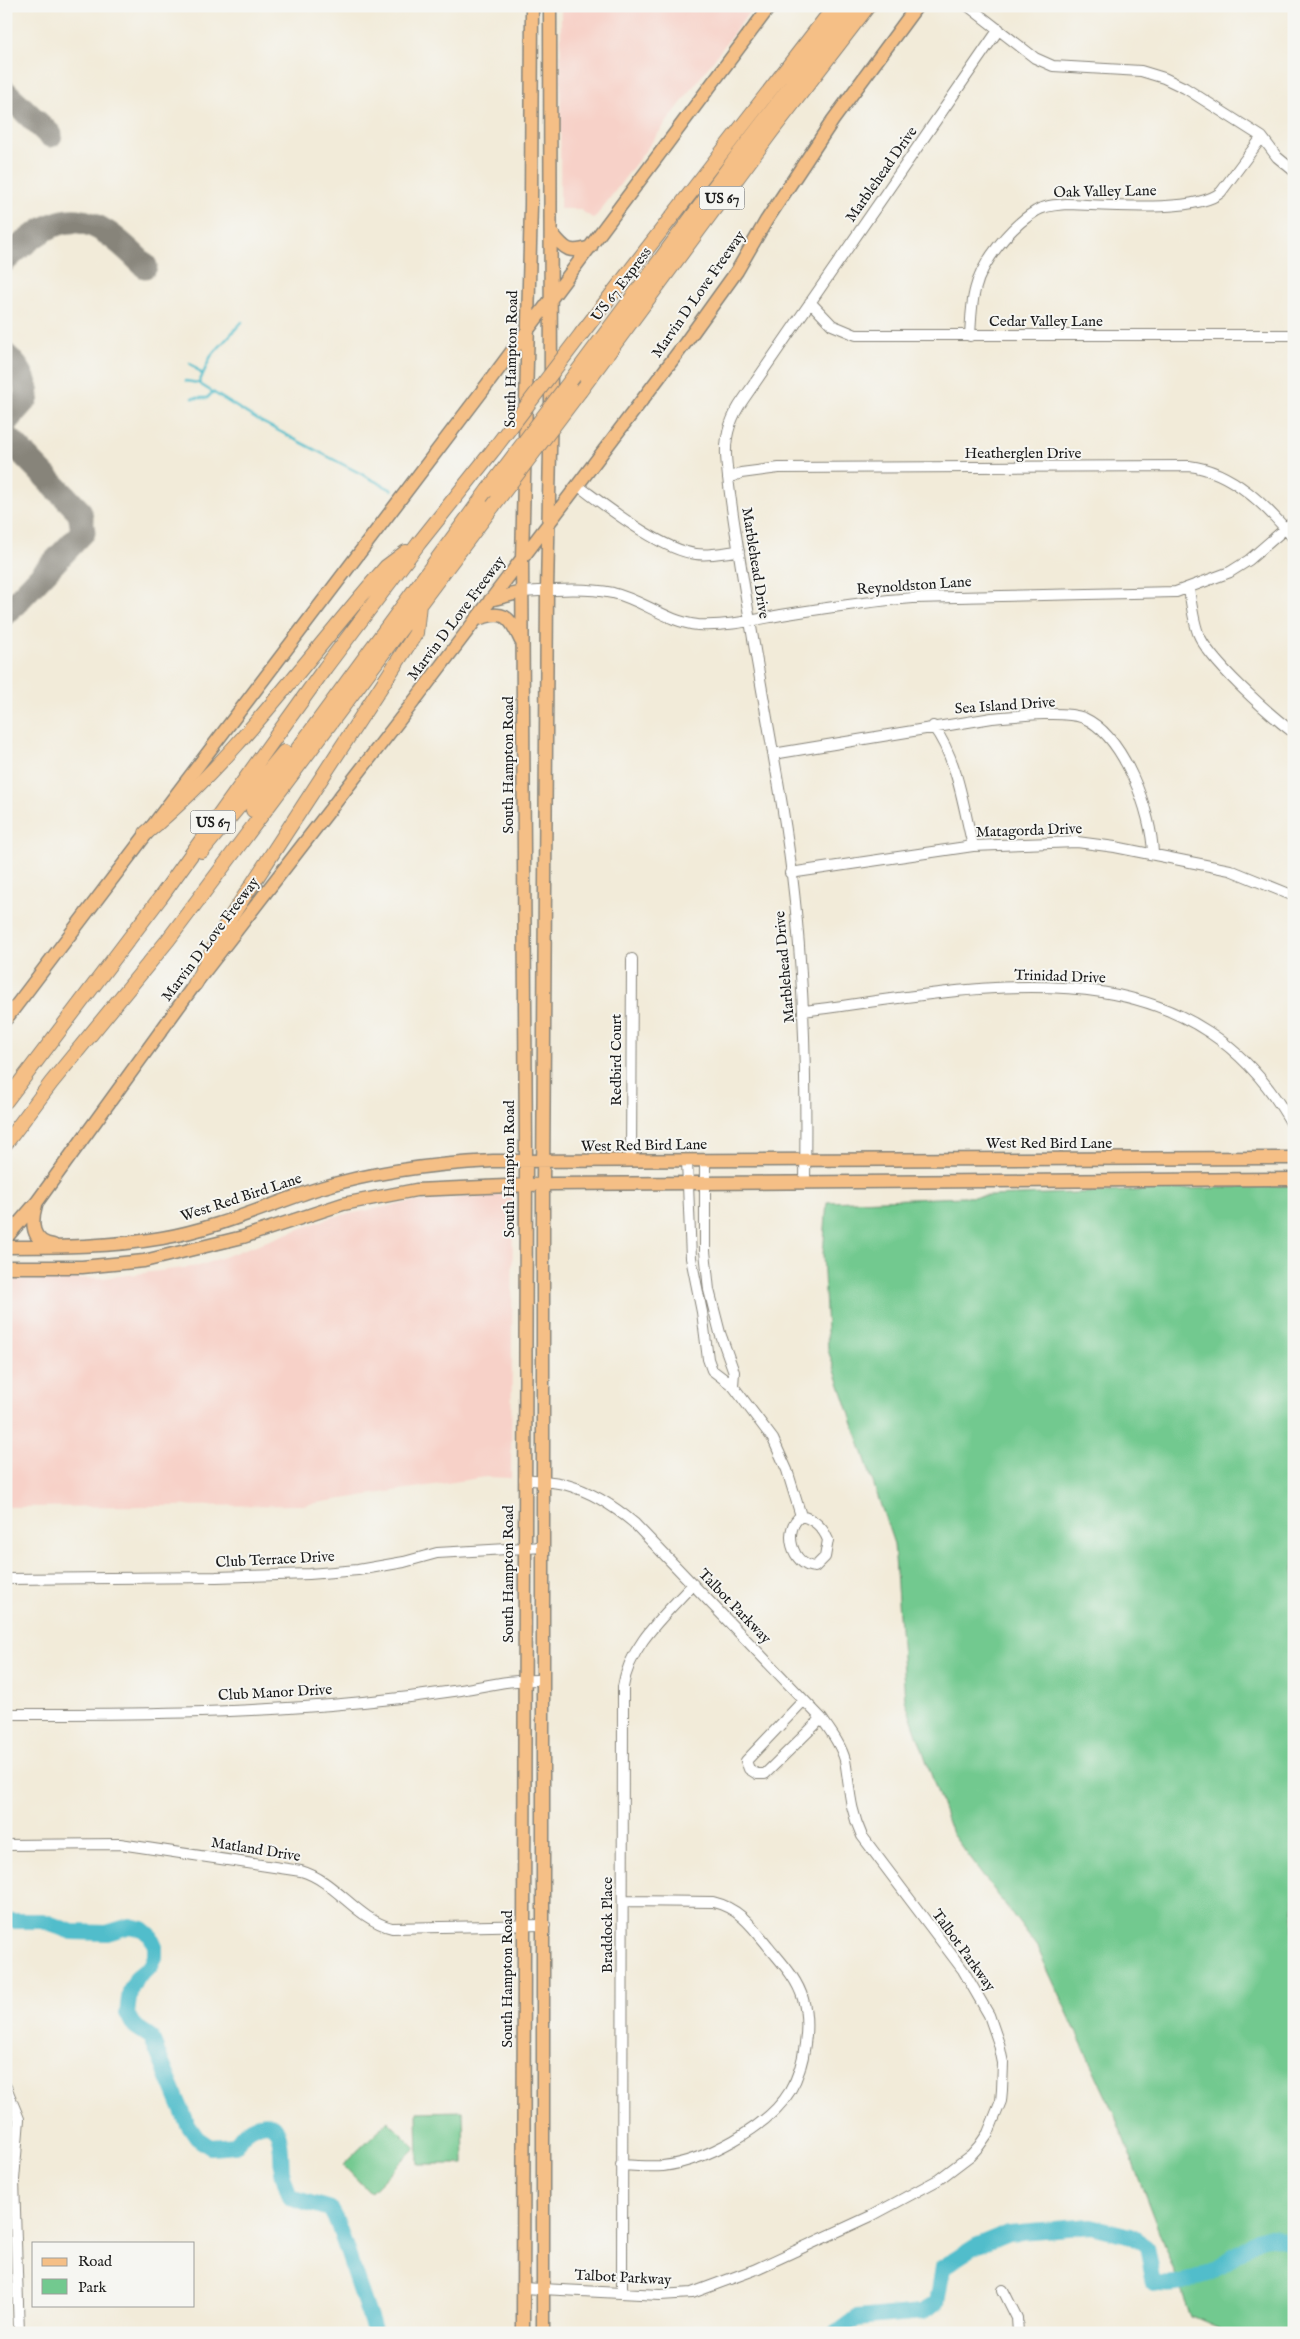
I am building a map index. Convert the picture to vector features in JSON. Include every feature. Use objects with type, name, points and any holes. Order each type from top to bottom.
[{"type":"highway","name":"US 67","points":[[6,1101],[160,898],[237,788],[419,543],[835,6]]},
{"type":"highway","name":"US 67 Express","points":[[418,583],[738,155],[852,6]]},
{"type":"highway","name":"US 67","points":[[6,1143],[51,1084],[168,940],[419,602],[580,391],[771,132],[868,6]]},
{"type":"highway","points":[[146,833],[183,803],[253,725],[386,567],[419,543]]},
{"type":"highway","points":[[160,898],[231,818],[418,583]]},
{"type":"highway","points":[[168,940],[177,914],[418,583]]},
{"type":"highway","points":[[195,984],[227,923],[416,633],[419,602]]},
{"type":"main road","name":"South Hampton Road","points":[[523,2333],[526,1162],[522,558],[528,329],[532,6]]},
{"type":"main road","points":[[543,2333],[543,1184],[551,299],[552,35],[550,6]]},
{"type":"main road","points":[[6,1019],[591,247],[770,6]]},
{"type":"main road","name":"Marvin D Love Freeway","points":[[6,1238],[37,1202],[195,984],[686,342],[737,271],[766,221],[832,120],[917,6]]},
{"type":"main road","points":[[532,36],[552,35]]},
{"type":"main road","points":[[551,232],[568,250],[577,252],[591,247]]},
{"type":"main road","points":[[490,600],[522,592]]},
{"type":"main road","points":[[475,620],[493,613],[507,617],[512,622],[523,645]]},
{"type":"main road","points":[[524,831],[546,830]]},
{"type":"main road","points":[[524,887],[545,887]]},
{"type":"main road","name":"West Red Bird Lane","points":[[6,1247],[60,1246],[162,1238],[186,1233],[318,1189],[386,1171],[440,1163],[1294,1158]]},
{"type":"main road","points":[[841,1182],[842,1160]]},
{"type":"main road","points":[[6,1266],[82,1267],[165,1257],[243,1237],[367,1198],[416,1190],[526,1184],[1294,1179]]},
{"type":"main road","points":[[318,1189],[324,1210]]},
{"type":"main road","points":[[37,1202],[32,1218],[33,1231],[45,1244],[60,1246]]},
{"type":"main road","points":[[124,1242],[127,1263]]},
{"type":"main road","points":[[523,1807],[544,1807]]},
{"type":"street","points":[[968,6],[1035,58],[1053,66],[1125,69],[1164,78],[1185,88],[1262,137],[1277,157],[1294,171]]},
{"type":"street","name":"Marblehead Drive","points":[[805,1182],[804,1011],[790,873],[782,807],[738,551],[728,478],[726,440],[733,416],[999,29]]},
{"type":"street","name":"Oak Valley Lane","points":[[970,336],[975,289],[983,271],[1015,229],[1037,210],[1050,205],[1066,204],[1175,206],[1204,202],[1214,198],[1221,192],[1262,137]]},
{"type":"street","name":"Cedar Valley Lane","points":[[810,302],[832,325],[856,335],[1294,335]]},
{"type":"street","name":"Heatherglen Drive","points":[[728,478],[741,473],[779,468],[1189,466],[1214,471],[1236,483],[1286,529],[1294,539]]},
{"type":"street","points":[[576,485],[644,531],[683,551],[708,554],[738,551]]},
{"type":"street","name":"Reynoldston Lane","points":[[522,592],[578,590],[613,593],[674,620],[698,625],[749,620],[870,601],[904,598],[1176,592],[1230,572],[1249,560],[1294,521]]},
{"type":"street","points":[[1189,588],[1198,634],[1206,647],[1245,690],[1273,717],[1294,733]]},
{"type":"street","name":"Sea Island Drive","points":[[773,754],[933,726],[1026,716],[1074,716],[1092,723],[1107,736],[1131,775],[1148,816],[1152,833],[1153,854]]},
{"type":"street","points":[[933,726],[943,741],[953,765],[973,846]]},
{"type":"street","name":"Matagorda Drive","points":[[790,873],[973,846],[1077,842],[1153,854],[1230,870],[1294,896]]},
{"type":"street","name":"Redbird Court","points":[[631,1161],[632,959]]},
{"type":"street","name":"Trinidad Drive","points":[[804,1011],[990,990],[1061,988],[1106,991],[1126,995],[1169,1009],[1212,1033],[1261,1077],[1294,1128]]},
{"type":"street","points":[[705,1160],[705,1251],[710,1296],[720,1333],[734,1372],[733,1386]]},
{"type":"street","points":[[687,1161],[690,1250],[700,1300],[705,1342],[712,1370],[733,1386],[773,1439],[787,1470],[801,1516]]},
{"type":"street","points":[[690,1250],[705,1251]]},
{"type":"street","points":[[700,1300],[710,1296]]},
{"type":"street","points":[[705,1342],[720,1333]]},
{"type":"street","name":"Talbot Parkway","points":[[522,2288],[660,2295],[692,2293],[754,2270],[872,2216],[938,2180],[971,2155],[988,2133],[1001,2101],[1003,2063],[1000,2044],[986,2008],[963,1970],[862,1836],[851,1809],[844,1760],[836,1740],[821,1719],[693,1584],[620,1511],[603,1500],[567,1485],[524,1479]]},
{"type":"street","points":[[801,1516],[810,1518],[817,1524],[828,1540],[825,1556],[815,1567],[801,1562],[793,1552],[792,1532],[797,1518],[801,1516]]},
{"type":"street","name":"Club Terrace Drive","points":[[6,1579],[309,1574],[358,1570],[437,1554],[544,1547]]},
{"type":"street","name":"Braddock Place","points":[[622,2292],[624,1674],[639,1646],[693,1584]]},
{"type":"street","name":"Club Manor Drive","points":[[6,1714],[144,1714],[324,1705],[463,1690],[492,1682],[524,1679],[543,1680]]},
{"type":"street","points":[[804,1700],[746,1761],[749,1769],[757,1774],[765,1774],[821,1719]]},
{"type":"street","name":"Matland Drive","points":[[6,1845],[120,1844],[301,1871],[318,1877],[377,1922],[392,1928],[544,1925]]},
{"type":"street","points":[[621,2165],[664,2166],[696,2158],[758,2125],[782,2102],[796,2080],[803,2055],[806,2026],[803,2000],[798,1986],[783,1964],[739,1913],[726,1905],[713,1902],[623,1901]]},
{"type":"street","points":[[6,2087],[19,2119],[10,2180],[19,2333]]},
{"type":"street","points":[[1003,2290],[1017,2318],[1018,2333]]},
{"type":"shaded area","points":[[561,6],[754,6],[594,219],[579,209],[560,209]]},
{"type":"shaded area","points":[[513,1193],[511,1478],[486,1477],[303,1505],[6,1507],[6,1280],[104,1278],[199,1266],[332,1217],[411,1202]]},
{"type":"green space","points":[[1294,1185],[1294,2333],[1230,2333],[1191,2316],[1115,2116],[1037,1947],[952,1834],[905,1700],[894,1544],[828,1350],[823,1254],[827,1202]]},
{"type":"green space","points":[[463,2111],[464,2164],[418,2164],[417,2112]]},
{"type":"green space","points":[[388,2121],[415,2148],[370,2193],[343,2165]]},
{"type":"waterway","points":[[199,383],[211,356],[242,322]]},
{"type":"waterway","points":[[190,363],[202,374]]},
{"type":"waterway","points":[[186,381],[198,383],[256,419],[392,490]]},
{"type":"waterway","points":[[192,398],[207,398],[213,392]]},
{"type":"waterway","points":[[6,1921],[43,1921],[72,1932],[107,1933],[130,1926],[143,1929],[150,1935],[155,1946],[155,1957],[151,1966],[137,1977],[130,1991],[127,2013],[133,2025],[151,2037],[188,2125],[197,2138],[210,2147],[236,2145],[242,2135],[251,2128],[267,2123],[273,2125],[279,2138],[282,2171],[290,2197],[330,2209],[337,2222],[375,2333]]},
{"type":"waterway","points":[[837,2333],[857,2318],[922,2312],[937,2303],[943,2267],[976,2246],[1008,2233],[1091,2226],[1131,2236],[1147,2247],[1154,2283],[1166,2284],[1177,2284],[1210,2272],[1263,2238],[1285,2240],[1294,2245]]},
{"type":"taxiway","points":[[6,93],[50,135]]},
{"type":"taxiway","points":[[6,259],[45,229],[62,222],[77,221],[92,225],[108,234],[145,266]]},
{"type":"taxiway","points":[[6,356],[21,374],[27,397],[6,421]]},
{"type":"taxiway","points":[[6,436],[80,512],[83,532],[6,613]]}]
